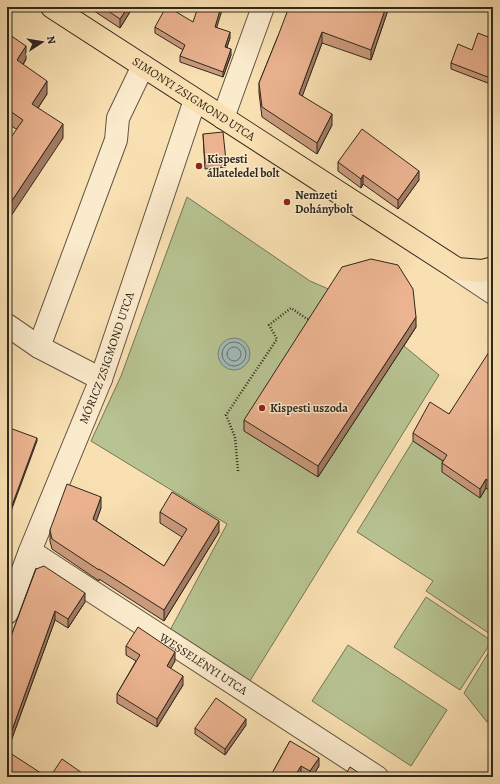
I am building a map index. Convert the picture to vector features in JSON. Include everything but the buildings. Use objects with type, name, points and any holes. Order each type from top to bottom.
[{"type":"main road","name":"SIMONYI ZSIGMOND UTCA","points":[[52,7],[457,269],[482,271],[493,268]]},
{"type":"street","points":[[223,118],[263,7]]},
{"type":"street","points":[[40,347],[116,140],[118,118],[143,66]]},
{"type":"street","name":"MÓRICZ ZSIGMOND UTCA","points":[[7,613],[30,551],[101,379],[195,100]]},
{"type":"street","name":"SIMONYI ZSIGMOND UTCA","points":[[457,269],[493,293]]},
{"type":"street","points":[[7,325],[40,347],[101,379]]},
{"type":"street","name":"WESSELÉNYI UTCA","points":[[30,551],[377,777]]},
{"type":"path","points":[[238,471],[235,437],[226,415],[277,339],[269,325],[291,308],[307,319],[316,318]]},
{"type":"green space","name":"Kispesti uszoda","points":[[187,197],[310,281],[333,291],[413,300],[416,327],[404,346],[439,375],[248,684],[168,634],[227,524],[91,441],[121,376]]},
{"type":"green space","points":[[413,441],[447,464],[480,497],[486,488],[493,493],[493,636],[426,591],[433,581],[357,532]]},
{"type":"green space","points":[[426,597],[492,641],[460,690],[394,647]]},
{"type":"green space","points":[[348,645],[447,710],[411,766],[312,701]]},
{"type":"green space","points":[[493,645],[493,713],[487,722],[464,693]]},
{"type":"water","points":[[234,338],[240,339],[247,345],[250,354],[249,360],[243,367],[234,370],[228,369],[221,363],[218,354],[219,348],[225,341]]},
{"type":"place","name":"Kispesti állateledel bolt","points":[[199,166]]},
{"type":"place","name":"Nemzeti Dohánybolt","points":[[287,202]]},
{"type":"place","name":"Kispesti uszoda","points":[[262,408]]}]
